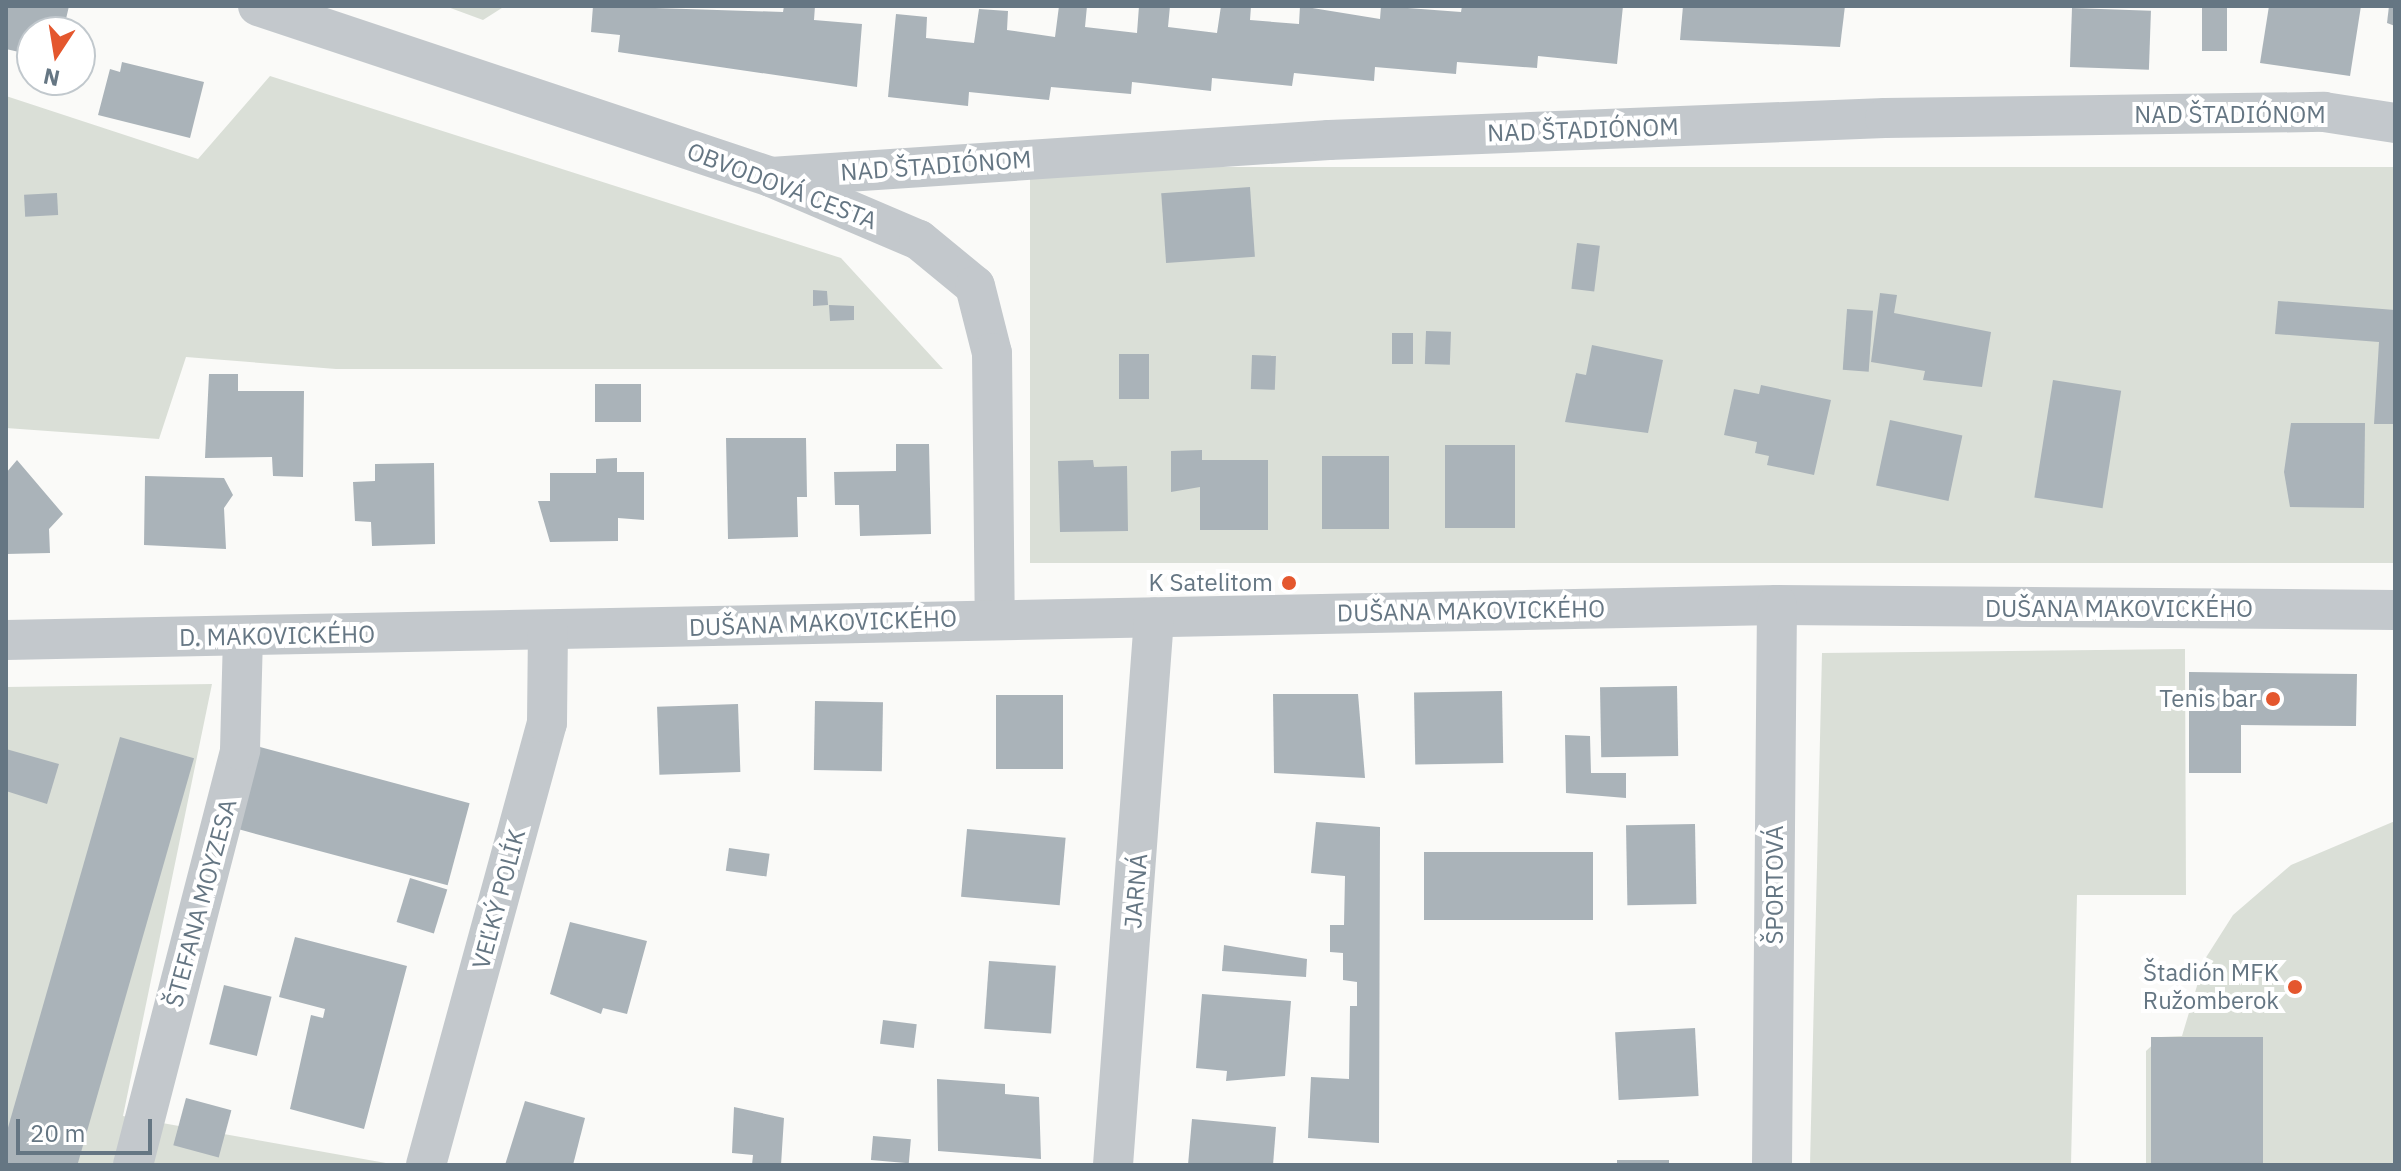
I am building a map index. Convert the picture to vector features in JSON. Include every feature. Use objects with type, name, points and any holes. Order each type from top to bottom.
[{"type":"street","name":"OBVODOVÁ CESTA","points":[[258,6],[771,177],[919,240],[975,286],[992,353],[995,618]]},
{"type":"street","name":"NAD ŠTADIÓNOM","points":[[771,177],[1329,140],[1885,118],[2324,112],[2395,123]]},
{"type":"street","name":"DUŠANA MAKOVICKÉHO","points":[[548,631],[995,618],[1154,618],[1777,605],[2395,610]]},
{"type":"street","name":"ŠPORTOVÁ","points":[[1772,1165],[1777,605]]},
{"type":"street","name":"JARNÁ","points":[[1113,1165],[1154,618]]},
{"type":"street","name":"D. MAKOVICKÉHO","points":[[6,640],[548,631]]},
{"type":"street","name":"VEĽKÝ POLÍK","points":[[426,1165],[547,723],[548,631]]},
{"type":"street","name":"ŠTEFANA MOYZESA","points":[[133,1165],[240,750],[243,637]]},
{"type":"shaded area","points":[[445,6],[505,6],[483,20]]},
{"type":"shaded area","points":[[270,76],[841,258],[943,369],[336,369],[186,357],[159,439],[6,428],[6,96],[198,159]]},
{"type":"shaded area","points":[[1030,167],[2395,167],[2395,563],[1030,563]]},
{"type":"shaded area","points":[[2185,649],[2186,895],[2077,895],[2071,1165],[1810,1165],[1822,653]]},
{"type":"shaded area","points":[[212,684],[123,1116],[397,1165],[6,1165],[6,687]]},
{"type":"shaded area","name":"Štadión MFK Ružomberok","points":[[2395,821],[2395,1165],[2146,1165],[2146,1051],[2161,1037],[2182,1036],[2205,959],[2233,915],[2291,865]]},
{"type":"building","points":[[6,6],[69,6],[67,16],[16,16],[16,51],[6,49]]},
{"type":"building","points":[[593,6],[783,12],[784,6],[815,6],[814,20],[862,24],[857,87],[618,52],[620,35],[591,32]]},
{"type":"building","points":[[1059,6],[1087,6],[1085,27],[1137,33],[1139,6],[1170,6],[1168,27],[1217,33],[1221,6],[1251,6],[1250,20],[1299,24],[1300,6],[1380,19],[1381,6],[1461,12],[1462,6],[1623,6],[1617,64],[1538,56],[1537,68],[1457,62],[1456,74],[1375,67],[1374,81],[1294,73],[1292,86],[1212,78],[1211,91],[1132,82],[1131,94],[1051,87],[1049,100],[969,92],[968,106],[888,97],[896,14],[927,17],[926,38],[974,43],[979,9],[1008,11],[1007,30],[1055,37]]},
{"type":"building","points":[[1683,6],[1845,6],[1840,47],[1680,40]]},
{"type":"building","points":[[2202,6],[2227,6],[2227,51],[2202,51]]},
{"type":"building","points":[[2269,6],[2361,6],[2350,76],[2260,63]]},
{"type":"building","points":[[2389,6],[2395,6],[2395,26],[2387,23]]},
{"type":"building","points":[[2072,8],[2151,11],[2149,70],[2070,67]]},
{"type":"building","points":[[122,62],[204,82],[190,138],[98,115],[110,69],[120,72]]},
{"type":"building","points":[[1250,187],[1255,257],[1166,263],[1161,193]]},
{"type":"building","points":[[57,193],[58,215],[25,217],[24,195]]},
{"type":"building","points":[[1577,243],[1600,246],[1594,291],[1571,289]]},
{"type":"building","points":[[813,290],[827,291],[828,305],[813,306]]},
{"type":"building","points":[[1880,293],[1897,295],[1894,313],[1991,332],[1982,387],[1923,380],[1925,371],[1871,362]]},
{"type":"building","points":[[2278,301],[2395,310],[2395,424],[2374,424],[2379,342],[2275,334]]},
{"type":"building","points":[[829,305],[854,306],[854,320],[830,321]]},
{"type":"building","points":[[1847,309],[1873,311],[1869,372],[1843,370]]},
{"type":"building","points":[[1426,331],[1451,332],[1450,365],[1425,364]]},
{"type":"building","points":[[1392,333],[1413,333],[1413,364],[1392,364]]},
{"type":"building","points":[[1592,345],[1663,360],[1648,433],[1565,422],[1576,373],[1586,375]]},
{"type":"building","points":[[1119,354],[1149,354],[1149,399],[1119,399]]},
{"type":"building","points":[[1252,355],[1276,356],[1275,390],[1251,389]]},
{"type":"building","points":[[209,374],[238,374],[238,391],[304,391],[303,477],[273,476],[272,457],[205,458]]},
{"type":"building","points":[[2053,380],[2121,391],[2103,508],[2034,498]]},
{"type":"building","points":[[595,384],[641,384],[641,422],[595,422]]},
{"type":"building","points":[[1761,385],[1831,400],[1814,475],[1767,465],[1769,456],[1755,453],[1757,442],[1724,435],[1734,389],[1759,394]]},
{"type":"building","points":[[1890,420],[1962,435],[1948,501],[1876,486]]},
{"type":"building","points":[[2291,423],[2365,423],[2364,508],[2290,507],[2284,472]]},
{"type":"building","points":[[726,438],[806,438],[807,497],[797,497],[798,537],[728,539]]},
{"type":"building","points":[[896,444],[929,444],[931,534],[860,536],[859,505],[835,505],[834,472],[896,471]]},
{"type":"building","points":[[1445,445],[1515,445],[1515,528],[1445,528]]},
{"type":"building","points":[[1202,450],[1202,460],[1268,460],[1268,530],[1200,530],[1200,487],[1171,492],[1171,451]]},
{"type":"building","points":[[1322,456],[1389,456],[1389,529],[1322,529]]},
{"type":"building","points":[[617,458],[617,472],[644,472],[644,520],[618,518],[618,541],[550,542],[538,501],[550,501],[550,473],[596,473],[596,459]]},
{"type":"building","points":[[17,460],[63,514],[49,529],[50,553],[6,554],[6,473]]},
{"type":"building","points":[[1093,460],[1094,467],[1127,466],[1128,531],[1060,532],[1058,461]]},
{"type":"building","points":[[434,463],[435,544],[372,546],[371,522],[355,521],[353,482],[375,481],[375,464]]},
{"type":"building","points":[[145,476],[224,478],[233,495],[224,508],[226,549],[144,545]]},
{"type":"building","name":"Tenis bar","points":[[2189,672],[2357,674],[2356,726],[2241,725],[2241,773],[2189,773]]},
{"type":"building","points":[[1677,686],[1678,756],[1601,757],[1600,687]]},
{"type":"building","points":[[1502,691],[1503,763],[1415,765],[1414,693]]},
{"type":"building","points":[[1273,694],[1358,694],[1365,778],[1274,773]]},
{"type":"building","points":[[996,695],[1063,695],[1063,769],[996,769]]},
{"type":"building","points":[[815,701],[883,702],[882,771],[814,770]]},
{"type":"building","points":[[738,704],[740,772],[659,775],[657,707]]},
{"type":"building","points":[[1565,735],[1590,736],[1591,773],[1626,773],[1626,798],[1566,793]]},
{"type":"building","points":[[120,737],[194,758],[77,1165],[6,1165],[6,1135]]},
{"type":"building","points":[[260,747],[470,803],[448,885],[238,829]]},
{"type":"building","points":[[6,749],[59,764],[47,804],[6,791]]},
{"type":"building","points":[[1316,822],[1380,827],[1379,1143],[1308,1138],[1311,1077],[1349,1079],[1350,1006],[1357,1006],[1357,982],[1343,980],[1343,953],[1330,952],[1330,925],[1344,925],[1345,876],[1311,873]]},
{"type":"building","points":[[1695,824],[1696,904],[1627,905],[1626,825]]},
{"type":"building","points":[[967,829],[1066,838],[1060,905],[961,897]]},
{"type":"building","points":[[729,848],[770,854],[766,876],[726,871]]},
{"type":"building","points":[[1424,852],[1593,852],[1593,920],[1424,920]]},
{"type":"building","points":[[410,878],[447,889],[434,933],[397,922]]},
{"type":"building","points":[[570,922],[647,941],[627,1014],[603,1008],[601,1014],[550,994]]},
{"type":"building","points":[[295,937],[407,966],[364,1129],[290,1109],[311,1015],[323,1018],[325,1009],[279,997]]},
{"type":"building","points":[[1224,945],[1307,959],[1306,977],[1222,971]]},
{"type":"building","points":[[989,961],[1056,966],[1051,1034],[984,1029]]},
{"type":"building","points":[[224,985],[272,997],[257,1056],[209,1044]]},
{"type":"building","points":[[1202,994],[1291,1001],[1285,1076],[1226,1081],[1227,1071],[1196,1068]]},
{"type":"building","points":[[883,1020],[917,1024],[914,1048],[880,1044]]},
{"type":"building","points":[[1695,1028],[1699,1096],[1619,1100],[1615,1032]]},
{"type":"building","points":[[2151,1037],[2263,1037],[2263,1165],[2151,1165]]},
{"type":"building","points":[[937,1079],[1005,1084],[1005,1094],[1039,1097],[1041,1159],[938,1151]]},
{"type":"building","points":[[186,1098],[231,1110],[219,1157],[173,1145]]},
{"type":"building","points":[[525,1101],[585,1118],[573,1165],[505,1165]]},
{"type":"building","points":[[734,1107],[784,1118],[781,1165],[752,1165],[753,1155],[732,1153]]},
{"type":"building","points":[[1192,1119],[1276,1127],[1273,1165],[1188,1165]]},
{"type":"building","points":[[873,1136],[911,1139],[909,1163],[871,1160]]},
{"type":"building","points":[[1617,1160],[1669,1160],[1669,1165],[1617,1165]]},
{"type":"place","name":"K Satelitom","points":[[1289,583]]},
{"type":"place","name":"Tenis bar","points":[[2273,699]]},
{"type":"place","name":"Štadión MFK Ružomberok","points":[[2295,987]]}]
